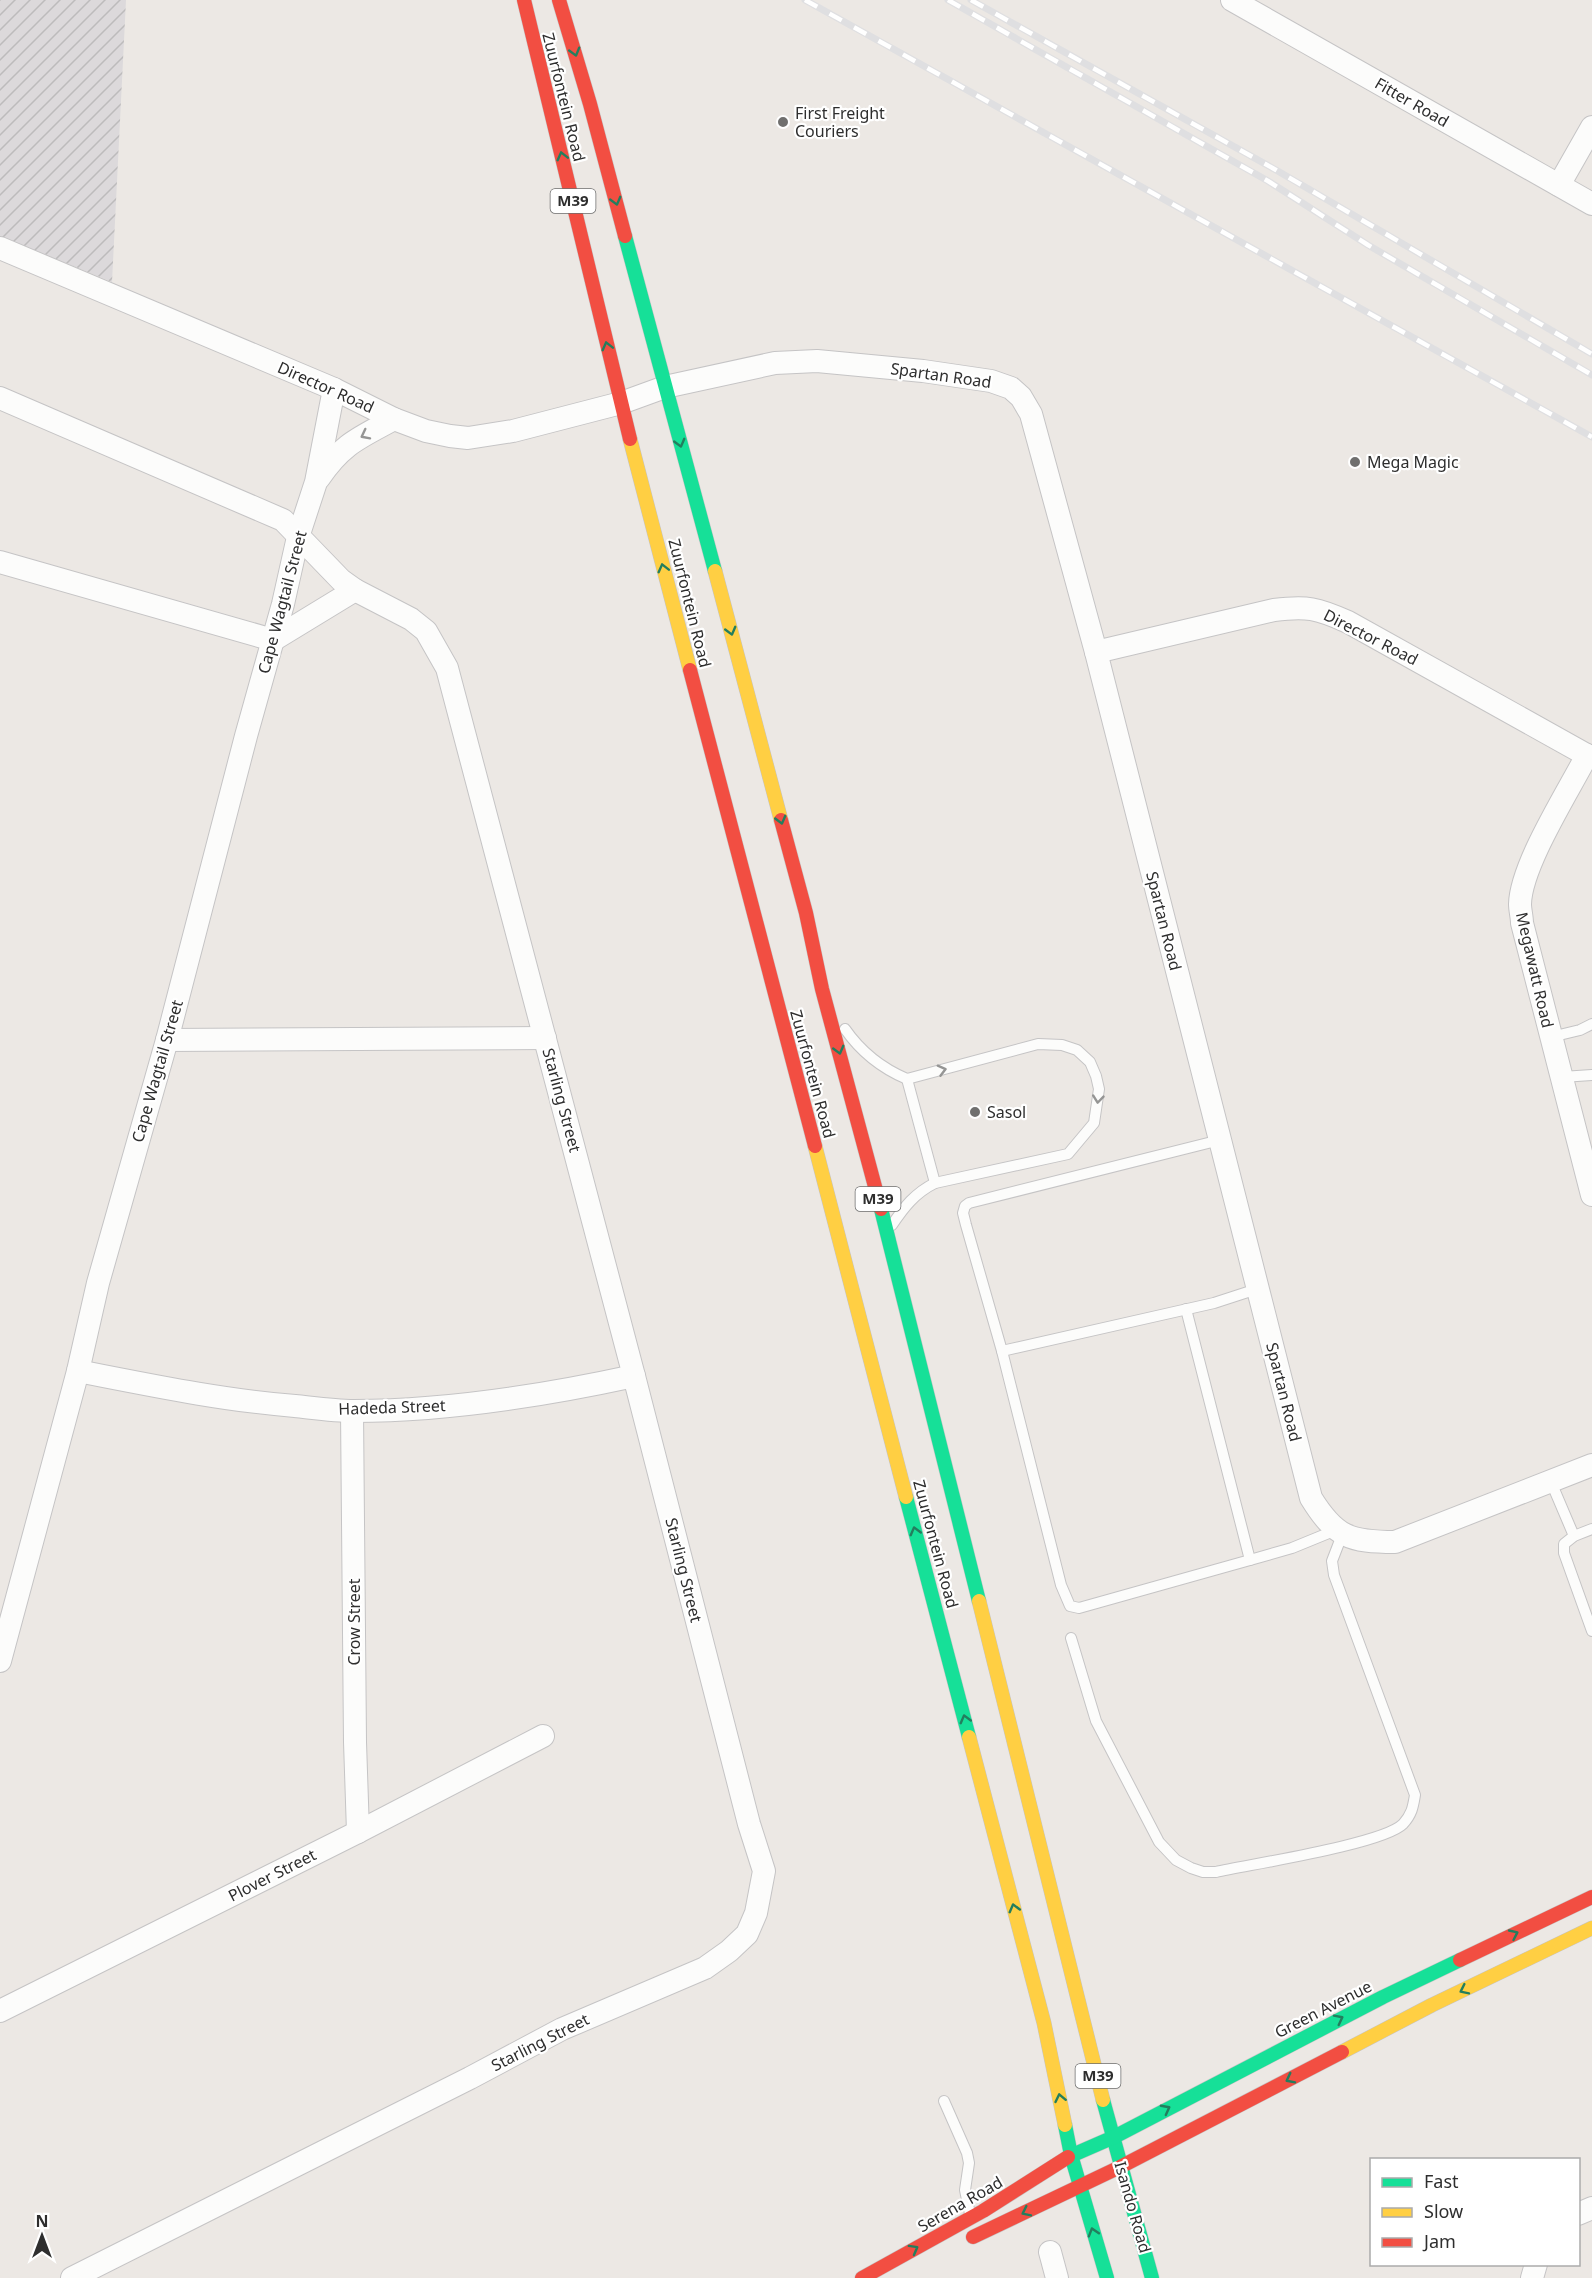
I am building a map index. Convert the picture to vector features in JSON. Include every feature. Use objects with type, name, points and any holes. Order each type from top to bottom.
[{"type":"main road","name":"Zuurfontein Road","points":[[524,0],[621,403],[1044,2024],[1071,2155]]},
{"type":"main road","name":"Zuurfontein Road","points":[[559,0],[590,104],[806,913],[822,989],[887,1232],[1114,2137]]},
{"type":"main road","name":"Green Avenue","points":[[1071,2155],[1114,2137],[1383,1997],[1592,1897]]},
{"type":"main road","points":[[963,2242],[1120,2167],[1432,2005],[1592,1928]]},
{"type":"main road","name":"Isando Road","points":[[1114,2137],[1120,2167],[1152,2278]]},
{"type":"main road","name":"M39","points":[[1071,2155],[1107,2278]]},
{"type":"main road","name":"Serena Road","points":[[862,2278],[971,2218],[1071,2155]]},
{"type":"street","name":"Fitter Road","points":[[1232,0],[1592,204]]},
{"type":"street","points":[[1559,186],[1592,127]]},
{"type":"street","name":"Director Road","points":[[0,248],[334,389],[394,419],[426,431],[468,438],[513,431],[621,403],[665,387]]},
{"type":"street","name":"Spartan Road","points":[[665,387],[774,363],[818,361],[991,381],[1011,388],[1021,397],[1031,414],[1096,652],[1311,1498],[1325,1521],[1339,1532]]},
{"type":"street","points":[[316,482],[334,389]]},
{"type":"street","name":"Starling Street","points":[[0,398],[283,520],[325,566],[355,590],[411,619],[426,631],[447,668],[634,1376],[749,1824],[764,1871],[756,1913],[747,1934],[729,1951],[705,1968],[562,2029],[470,2078],[72,2278]]},
{"type":"street","points":[[316,482],[337,454],[353,441],[394,419]]},
{"type":"street","name":"Cape Wagtail Street","points":[[0,1661],[78,1371],[98,1284],[167,1040],[298,537],[316,482]]},
{"type":"street","points":[[0,562],[273,640],[355,590]]},
{"type":"street","name":"Director Road","points":[[1096,652],[1274,610],[1301,607],[1322,610],[1348,622],[1589,757]]},
{"type":"street","name":"Megawatt Road","points":[[1589,757],[1530,862],[1520,904],[1551,1037],[1592,1195]]},
{"type":"street","points":[[167,1040],[545,1038]]},
{"type":"street","name":"Hadeda Street","points":[[78,1371],[191,1394],[257,1403],[352,1411],[498,1401],[574,1389],[634,1376]]},
{"type":"street","name":"Crow Street","points":[[352,1411],[358,1832]]},
{"type":"street","points":[[1339,1532],[1366,1542],[1395,1542],[1592,1465]]},
{"type":"street","name":"Plover Street","points":[[0,2011],[358,1832],[543,1736]]},
{"type":"street","points":[[1050,2252],[1057,2278]]},
{"type":"lane","points":[[822,989],[853,1041],[870,1058],[906,1079],[1038,1044],[1062,1045],[1077,1050],[1090,1062],[1096,1076],[1099,1089],[1094,1123],[1068,1154],[935,1184],[920,1191],[904,1208],[887,1232]]},
{"type":"lane","points":[[1551,1037],[1580,1030],[1592,1024]]},
{"type":"lane","points":[[1562,1077],[1592,1075]]},
{"type":"lane","points":[[906,1079],[935,1184]]},
{"type":"lane","points":[[1220,1140],[964,1206],[966,1225],[1002,1351],[1061,1585],[1070,1606],[1079,1608],[1292,1548],[1339,1532]]},
{"type":"lane","points":[[1002,1351],[1186,1309],[1257,1289]]},
{"type":"lane","points":[[1186,1309],[1250,1560]]},
{"type":"lane","points":[[1551,1482],[1574,1536]]},
{"type":"lane","points":[[1592,1529],[1574,1536],[1564,1544],[1564,1553],[1592,1631]]},
{"type":"lane","points":[[1071,1638],[1096,1721],[1159,1842],[1176,1860],[1203,1872],[1216,1872],[1372,1840],[1402,1826],[1413,1811],[1415,1795],[1334,1575],[1332,1561],[1339,1532]]},
{"type":"lane","points":[[944,2101],[968,2153],[969,2163],[965,2190],[971,2218]]},
{"type":"shaded area","points":[[0,0],[126,0],[112,282],[0,236]]},
{"type":"railway","points":[[805,0],[1592,437]]},
{"type":"railway","points":[[948,0],[1268,181],[1368,245],[1592,375]]},
{"type":"railway","points":[[971,0],[1276,170],[1592,354]]},
{"type":"traffic: fast","points":[[625,236],[715,571]]},
{"type":"traffic: fast","points":[[881,1209],[979,1601]]},
{"type":"traffic: fast","points":[[906,1497],[969,1737]]},
{"type":"traffic: fast","points":[[1068,2157],[1114,2137],[1383,1997],[1460,1960]]},
{"type":"traffic: fast","points":[[1103,2100],[1152,2278]]},
{"type":"traffic: fast","points":[[1065,2125],[1071,2155],[1107,2278]]},
{"type":"traffic: slow","points":[[630,439],[690,670]]},
{"type":"traffic: slow","points":[[715,571],[781,820]]},
{"type":"traffic: slow","points":[[815,1146],[906,1497]]},
{"type":"traffic: slow","points":[[979,1601],[1103,2100]]},
{"type":"traffic: slow","points":[[969,1737],[1044,2023],[1065,2125]]},
{"type":"traffic: slow","points":[[1342,2052],[1432,2005],[1592,1928]]},
{"type":"traffic: jam","points":[[524,0],[630,439]]},
{"type":"traffic: jam","points":[[559,0],[590,104],[625,236]]},
{"type":"traffic: jam","points":[[690,670],[815,1146]]},
{"type":"traffic: jam","points":[[781,820],[806,913],[822,989],[881,1209]]},
{"type":"traffic: jam","points":[[1460,1960],[1592,1897]]},
{"type":"traffic: jam","points":[[973,2237],[1120,2167],[1342,2052]]},
{"type":"traffic: jam","points":[[862,2278],[983,2211],[1068,2157]]},
{"type":"place","name":"First Freight Couriers","points":[[783,122]]},
{"type":"place","name":"Mega Magic","points":[[1355,462]]},
{"type":"place","name":"Sasol","points":[[975,1112]]}]
